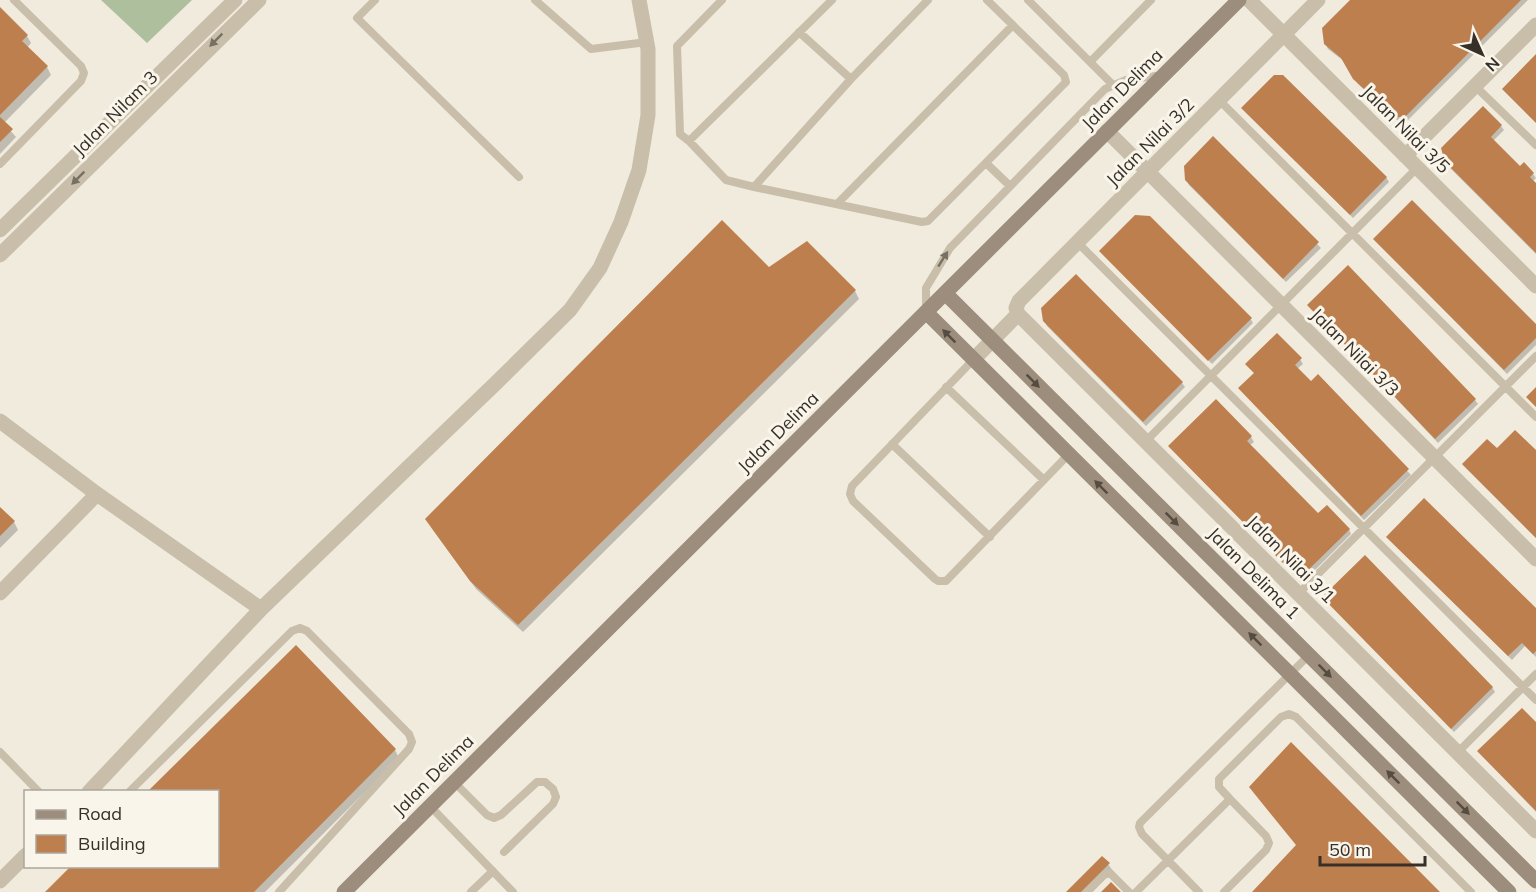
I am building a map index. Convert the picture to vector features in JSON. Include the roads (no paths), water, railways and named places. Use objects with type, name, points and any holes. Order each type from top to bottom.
[{"type":"street","name":"Jalan Nilam 3","points":[[0,231],[235,0]]},
{"type":"street","name":"Jalan Nilam 3","points":[[0,255],[259,0]]},
{"type":"street","points":[[91,790],[261,609],[570,310],[600,268],[621,222],[639,170],[648,115],[647,42],[639,0]]},
{"type":"street","name":"Jalan Delima","points":[[344,892],[1239,0]]},
{"type":"street","name":"Jalan Nilai 3/5","points":[[1249,0],[1536,286]]},
{"type":"street","name":"Jalan Nilai 3/2","points":[[973,360],[1018,314],[1016,308],[1019,300],[1318,0]]},
{"type":"street","points":[[1405,156],[1536,25]]},
{"type":"street","name":"Jalan Nilai 3/3","points":[[1107,131],[1536,560]]},
{"type":"street","name":"Jalan Delima 1","points":[[945,293],[1536,881]]},
{"type":"street","points":[[926,312],[1509,892]]},
{"type":"street","name":"Jalan Nilai 3/1","points":[[1018,314],[1536,831]]},
{"type":"street","points":[[0,421],[97,494],[261,609]]},
{"type":"street","points":[[0,593],[97,494]]},
{"type":"street","points":[[0,881],[24,857]]},
{"type":"lane","points":[[0,164],[81,81],[84,74],[81,66],[14,0]]},
{"type":"lane","points":[[375,0],[357,18],[519,177]]},
{"type":"lane","points":[[535,0],[591,49],[647,42]]},
{"type":"lane","points":[[722,0],[677,46],[681,136],[689,141],[726,180],[926,222],[1066,82],[1064,75],[987,0]]},
{"type":"lane","points":[[689,141],[832,0]]},
{"type":"lane","points":[[754,187],[851,80],[928,0]]},
{"type":"lane","points":[[1028,0],[1113,85]]},
{"type":"lane","points":[[1090,62],[1151,0]]},
{"type":"lane","points":[[837,204],[1012,25]]},
{"type":"lane","points":[[799,32],[851,80]]},
{"type":"lane","points":[[926,312],[926,288],[950,248],[1105,89],[1126,80],[1164,74]]},
{"type":"lane","points":[[1475,86],[1536,145]]},
{"type":"lane","points":[[1219,100],[1536,417]]},
{"type":"lane","points":[[986,163],[1010,186]]},
{"type":"lane","points":[[1145,442],[1418,168]]},
{"type":"lane","points":[[0,231],[11,244]]},
{"type":"lane","points":[[1077,242],[1536,700]]},
{"type":"lane","points":[[1298,594],[1536,356]]},
{"type":"lane","points":[[973,360],[852,486],[850,498],[932,576],[942,582],[950,579],[1069,454]]},
{"type":"lane","points":[[946,387],[1044,480]]},
{"type":"lane","points":[[892,444],[990,537]]},
{"type":"lane","points":[[131,790],[292,631],[300,628],[307,631],[409,734],[412,741],[410,749],[279,892]]},
{"type":"lane","points":[[1199,892],[1140,831],[1142,819],[1309,655]]},
{"type":"lane","points":[[1457,753],[1536,674]]},
{"type":"lane","points":[[1224,892],[1266,850],[1269,843],[1266,836],[1219,787],[1219,779],[1281,717],[1288,714],[1292,715],[1471,892]]},
{"type":"lane","points":[[0,752],[37,790]]},
{"type":"lane","points":[[454,782],[487,815],[494,818],[501,815],[537,782],[545,782],[556,793],[553,804],[504,852]]},
{"type":"lane","points":[[1136,892],[1230,799]]},
{"type":"lane","points":[[430,806],[513,892]]},
{"type":"lane","points":[[471,892],[493,871]]},
{"type":"lane","points":[[1087,892],[1107,873],[1113,875],[1129,892]]}]
